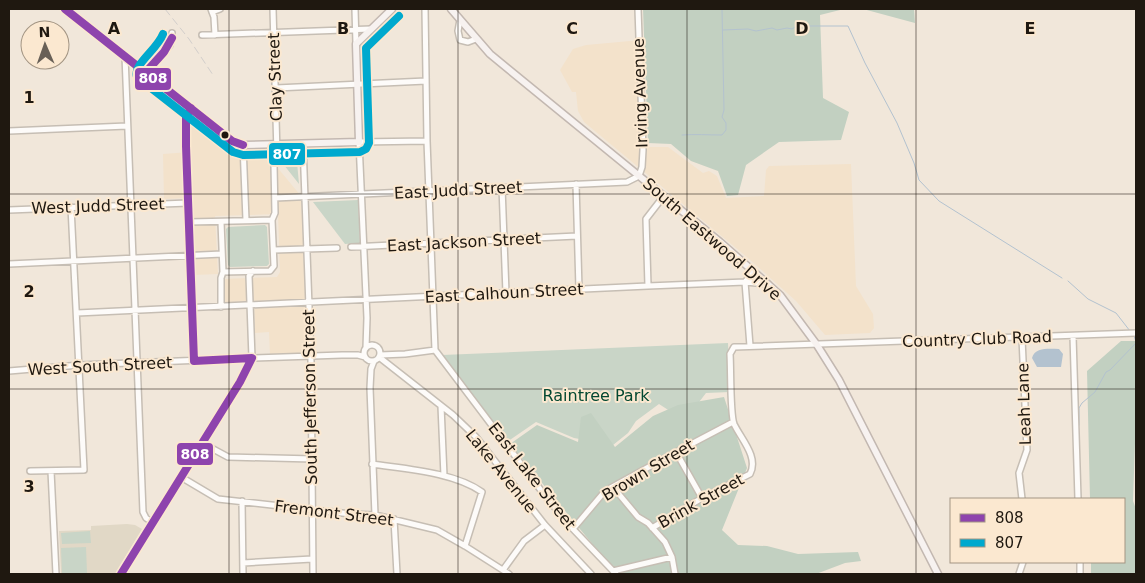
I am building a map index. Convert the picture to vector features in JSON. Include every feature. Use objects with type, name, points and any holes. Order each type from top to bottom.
[{"type":"main road","points":[[65,9],[232,141],[243,146],[359,142],[356,44],[392,9]]},
{"type":"main road","name":"South Eastwood Drive","points":[[451,9],[476,38],[507,68],[720,242],[780,295],[817,345],[839,380],[938,574]]},
{"type":"street","points":[[215,35],[211,10],[220,9]]},
{"type":"street","name":"Clay Street","points":[[253,271],[270,271],[274,266],[272,220],[275,213],[274,164],[277,144],[273,9]]},
{"type":"street","points":[[354,9],[356,44]]},
{"type":"street","points":[[342,355],[358,355],[377,359],[435,350],[428,191],[425,9]]},
{"type":"street","name":"Irving Avenue","points":[[638,9],[643,150],[642,167],[639,176]]},
{"type":"street","points":[[460,20],[458,31],[460,40],[468,42],[476,38]]},
{"type":"street","points":[[202,36],[371,29]]},
{"type":"street","points":[[146,72],[170,45],[172,33]]},
{"type":"street","points":[[124,56],[143,512],[146,518],[152,522]]},
{"type":"street","points":[[276,88],[426,81]]},
{"type":"street","points":[[192,108],[186,117],[194,362]]},
{"type":"street","points":[[9,131],[128,126]]},
{"type":"street","points":[[370,388],[365,358],[367,318],[359,142],[427,141]]},
{"type":"street","name":"South Jefferson Street","points":[[303,144],[311,357],[313,459],[312,574]]},
{"type":"street","points":[[243,146],[246,220]]},
{"type":"street","name":"East Judd Street","points":[[275,198],[627,182],[639,176]]},
{"type":"street","points":[[576,184],[579,290]]},
{"type":"street","points":[[502,187],[506,293]]},
{"type":"street","points":[[648,286],[646,219],[663,197]]},
{"type":"street","name":"West Judd Street","points":[[9,210],[188,203]]},
{"type":"street","points":[[30,471],[84,470],[71,207]]},
{"type":"street","points":[[189,222],[272,220]]},
{"type":"street","points":[[221,222],[223,272],[221,278],[221,307]]},
{"type":"street","name":"East Jackson Street","points":[[351,247],[577,236]]},
{"type":"street","points":[[274,250],[336,248]]},
{"type":"street","points":[[9,264],[222,254]]},
{"type":"street","points":[[243,271],[249,276]]},
{"type":"street","points":[[223,272],[253,271]]},
{"type":"street","points":[[121,574],[249,365],[252,358],[249,276],[253,271]]},
{"type":"street","points":[[733,422],[730,354],[734,347],[750,346],[745,282],[754,272]]},
{"type":"street","name":"East Calhoun Street","points":[[77,313],[648,286],[745,282],[768,284]]},
{"type":"street","points":[[367,318],[370,336],[376,347],[377,359],[371,369],[370,388],[375,515]]},
{"type":"street","name":"Country Club Road","points":[[750,346],[1136,333]]},
{"type":"street","points":[[1073,336],[1078,498]]},
{"type":"street","name":"Leah Lane","points":[[1022,338],[1027,450],[1019,473],[1022,498]]},
{"type":"street","points":[[342,355],[376,347],[407,353]]},
{"type":"street","name":"East Lake Street","points":[[435,350],[546,497],[614,573]]},
{"type":"street","name":"West South Street","points":[[9,371],[80,365],[342,355]]},
{"type":"street","name":"Lake Avenue","points":[[377,359],[441,406],[476,437],[544,525],[591,574]]},
{"type":"street","points":[[441,406],[444,476]]},
{"type":"street","name":"Brown Street","points":[[573,529],[605,492],[733,422]]},
{"type":"street","name":"Brink Street","points":[[652,528],[702,498],[750,474],[754,460],[733,422]]},
{"type":"street","points":[[202,442],[228,456],[313,459]]},
{"type":"street","points":[[676,452],[702,498]]},
{"type":"street","points":[[372,464],[444,476],[474,486],[482,492],[465,546]]},
{"type":"street","points":[[51,471],[56,574]]},
{"type":"street","name":"Fremont Street","points":[[181,477],[218,499],[375,515],[437,530],[509,574]]},
{"type":"street","points":[[613,487],[638,517],[665,542],[672,557],[675,574]]},
{"type":"street","points":[[242,502],[244,574]]},
{"type":"street","points":[[394,519],[397,574]]},
{"type":"street","points":[[503,570],[524,541],[544,525]]},
{"type":"street","points":[[614,573],[672,557]]},
{"type":"street","points":[[243,562],[312,559]]},
{"type":"shaded area","points":[[641,40],[647,147],[668,147],[703,173],[709,171],[717,176],[726,198],[764,196],[766,170],[769,166],[851,164],[856,286],[873,314],[874,328],[870,333],[825,335],[796,301],[748,258],[584,122],[578,111],[576,92],[572,92],[560,70],[573,49],[586,45]]},
{"type":"shaded area","points":[[197,117],[240,150],[262,149],[301,196],[308,354],[270,355],[269,332],[255,333],[254,302],[224,303],[223,279],[277,277],[280,272],[278,214],[215,216],[218,274],[194,275],[191,198],[164,199],[163,154],[189,152],[188,121]]},
{"type":"shaded area","points":[[135,525],[142,529],[115,574],[61,574],[59,531],[91,530],[91,526]]},
{"type":"green space","points":[[643,9],[844,9],[820,15],[823,98],[849,112],[841,140],[779,142],[746,165],[738,195],[727,196],[718,171],[691,161],[671,144],[648,143]]},
{"type":"green space","points":[[863,9],[914,9],[915,23]]},
{"type":"green space","points":[[282,150],[296,151],[299,184],[280,160]]},
{"type":"green space","points":[[358,200],[360,243],[345,244],[313,202]]},
{"type":"green space","points":[[265,225],[267,227],[269,264],[267,266],[230,267],[228,265],[226,229],[228,227]]},
{"type":"green space","points":[[1121,341],[1136,341],[1133,501],[1136,509],[1136,574],[1091,574],[1091,563],[1125,563],[1125,498],[1090,498],[1087,371]]},
{"type":"green space","name":"Raintree Park","points":[[728,343],[730,392],[706,393],[693,410],[676,415],[659,404],[636,421],[628,433],[613,445],[574,438],[536,422],[507,442],[442,355]]},
{"type":"green space","points":[[724,397],[747,468],[722,530],[738,545],[767,546],[798,554],[858,552],[861,561],[845,563],[816,574],[623,574],[603,557],[510,444],[537,425],[578,442],[581,417],[591,413],[615,447],[653,416],[678,405]]},
{"type":"green space","points":[[90,531],[91,543],[62,544],[61,533]]},
{"type":"green space","points":[[86,547],[87,573],[62,574],[61,548]]},
{"type":"water","points":[[1059,349],[1063,354],[1061,367],[1037,367],[1032,358],[1039,350]]},
{"type":"waterway","points":[[682,135],[722,135],[726,130],[726,123],[722,117],[724,110],[722,9]]},
{"type":"waterway","points":[[723,30],[792,29],[804,21],[808,26],[848,26],[865,63],[897,123],[919,180],[939,201],[1062,278]]},
{"type":"waterway","points":[[1068,281],[1088,299],[1116,313],[1130,331]]},
{"type":"waterway","points":[[1134,336],[1136,342]]},
{"type":"waterway","points":[[1079,425],[1079,408],[1082,403],[1095,392],[1106,372],[1136,343]]},
{"type":"railway","points":[[165,9],[189,39],[213,75]]},
{"type":"transit line","name":"808","points":[[65,9],[232,141],[243,145]]},
{"type":"transit line","name":"807","points":[[163,34],[156,46],[142,62],[137,72],[137,77],[233,152],[243,155],[360,152],[366,149],[369,143],[366,48],[399,16]]},
{"type":"transit line","name":"808","points":[[146,72],[164,52],[172,38]]},
{"type":"transit line","name":"808","points":[[121,574],[240,382],[252,358],[194,361],[186,146],[186,117],[191,108]]}]
